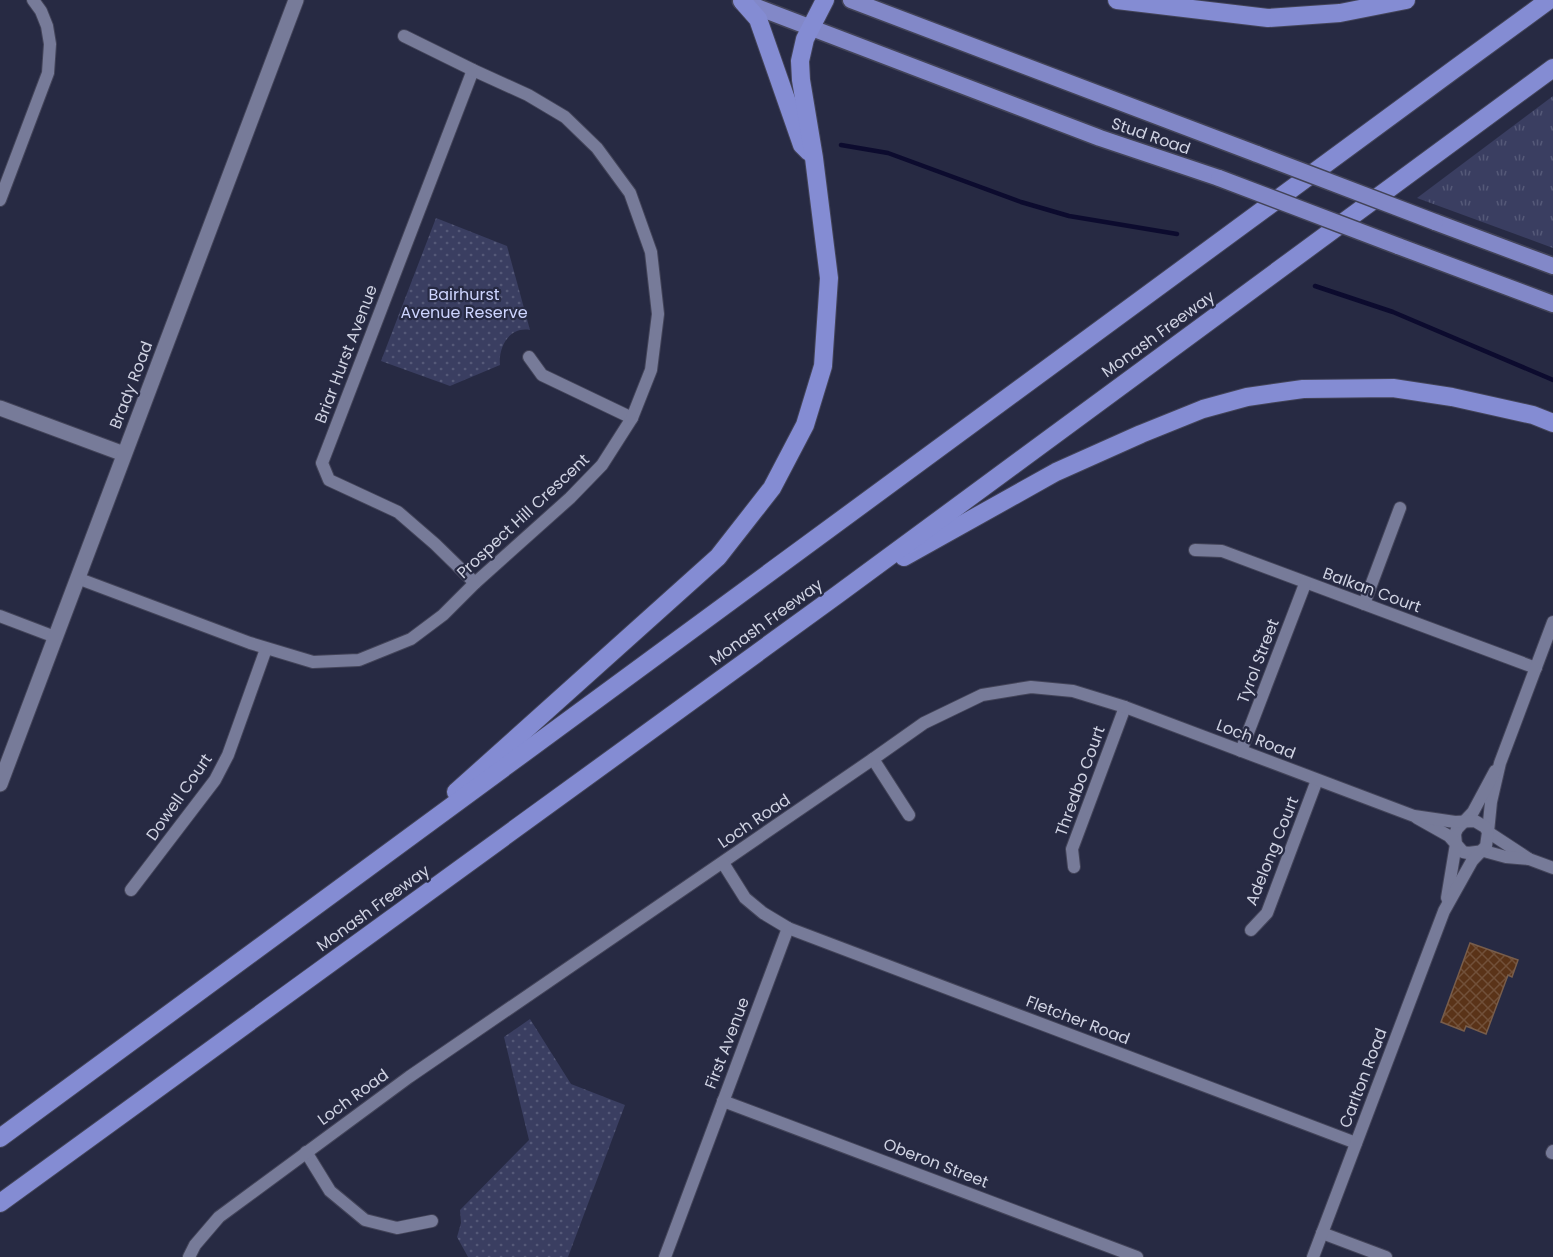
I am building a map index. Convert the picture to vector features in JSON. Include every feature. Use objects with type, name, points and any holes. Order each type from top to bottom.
[{"type":"highway","points":[[372,867],[718,557],[772,488],[805,424],[823,366],[829,278],[800,61],[805,39],[825,0]]},
{"type":"highway","name":"Stud Road","points":[[851,0],[1553,266]]},
{"type":"highway","points":[[1117,0],[1268,18],[1340,13],[1406,0]]},
{"type":"highway","name":"Monash Freeway","points":[[0,1138],[1550,0]]},
{"type":"highway","points":[[741,1],[758,19],[802,145],[814,158]]},
{"type":"highway","name":"Stud Road","points":[[741,1],[1101,138],[1219,178],[1553,304]]},
{"type":"highway","name":"Monash Freeway","points":[[0,1203],[837,595],[1553,68]]},
{"type":"highway","points":[[837,595],[1056,472],[1203,409],[1247,397],[1303,389],[1393,388],[1452,397],[1533,415],[1553,423]]},
{"type":"main road","name":"Brady Road","points":[[0,784],[296,0]]},
{"type":"main road","points":[[0,408],[124,454]]},
{"type":"street","points":[[0,200],[48,73],[50,44],[47,26],[41,11],[33,0]]},
{"type":"street","name":"Prospect Hill Crescent","points":[[77,578],[266,649],[313,662],[359,660],[411,639],[443,615],[475,583],[570,498],[602,465],[632,418],[651,370],[658,314],[651,252],[630,193],[597,148],[565,117],[528,95],[404,36]]},
{"type":"street","name":"Briar Hurst Avenue","points":[[472,70],[322,464],[329,480],[398,512],[475,583]]},
{"type":"street","points":[[529,357],[542,375],[632,418]]},
{"type":"street","points":[[1364,604],[1400,508]]},
{"type":"street","name":"Balkan Court","points":[[1195,550],[1222,551],[1305,584],[1536,668]]},
{"type":"street","name":"Tyrol Street","points":[[1241,751],[1305,584]]},
{"type":"street","points":[[0,616],[55,637]]},
{"type":"street","points":[[1479,852],[1488,842],[1491,802],[1500,763],[1553,622]]},
{"type":"street","name":"Dowell Court","points":[[131,890],[215,780],[228,755],[266,649]]},
{"type":"street","name":"Loch Road","points":[[189,1257],[195,1245],[219,1217],[409,1077],[924,723],[982,695],[1031,687],[1073,691],[1125,706],[1414,816],[1449,836],[1456,844]]},
{"type":"street","name":"Thredbo Court","points":[[1074,867],[1072,849],[1125,706]]},
{"type":"street","points":[[873,759],[909,815]]},
{"type":"street","points":[[1500,763],[1473,812],[1460,825],[1455,834],[1456,844],[1463,852],[1474,854],[1484,851],[1530,859]]},
{"type":"street","name":"Adelong Court","points":[[1251,930],[1267,913],[1317,780]]},
{"type":"street","name":"Loch Road","points":[[1414,816],[1464,822]]},
{"type":"street","points":[[1464,822],[1475,821],[1530,859],[1553,868]]},
{"type":"street","name":"Carlton Road","points":[[1444,911],[1456,844]]},
{"type":"street","name":"Carlton Road","points":[[1313,1257],[1444,911],[1479,852]]},
{"type":"street","points":[[723,863],[745,898],[763,913],[788,928]]},
{"type":"street","name":"First Avenue","points":[[665,1257],[788,928]]},
{"type":"street","name":"Fletcher Road","points":[[788,928],[1356,1143]]},
{"type":"street","name":"Oberon Street","points":[[723,1101],[1137,1257]]},
{"type":"street","points":[[306,1152],[330,1191],[365,1220],[397,1228],[432,1221]]},
{"type":"street","points":[[1322,1233],[1386,1257]]},
{"type":"green space","points":[[1553,96],[1553,248],[1417,198]]},
{"type":"green space","name":"Bairhurst Avenue Reserve","points":[[436,218],[507,246],[530,330],[516,331],[506,340],[501,352],[500,365],[450,386],[381,361]]},
{"type":"green space","points":[[530,1019],[571,1084],[625,1105],[568,1257],[468,1257],[457,1237],[461,1223],[460,1210],[529,1140],[504,1037]]},
{"type":"building","points":[[1470,943],[1518,960],[1512,977],[1508,975],[1486,1034],[1466,1026],[1464,1031],[1441,1022]]},
{"type":"waterway","points":[[841,145],[888,153],[1021,202],[1069,216],[1177,234]]},
{"type":"waterway","points":[[1315,286],[1393,312],[1553,380]]}]
